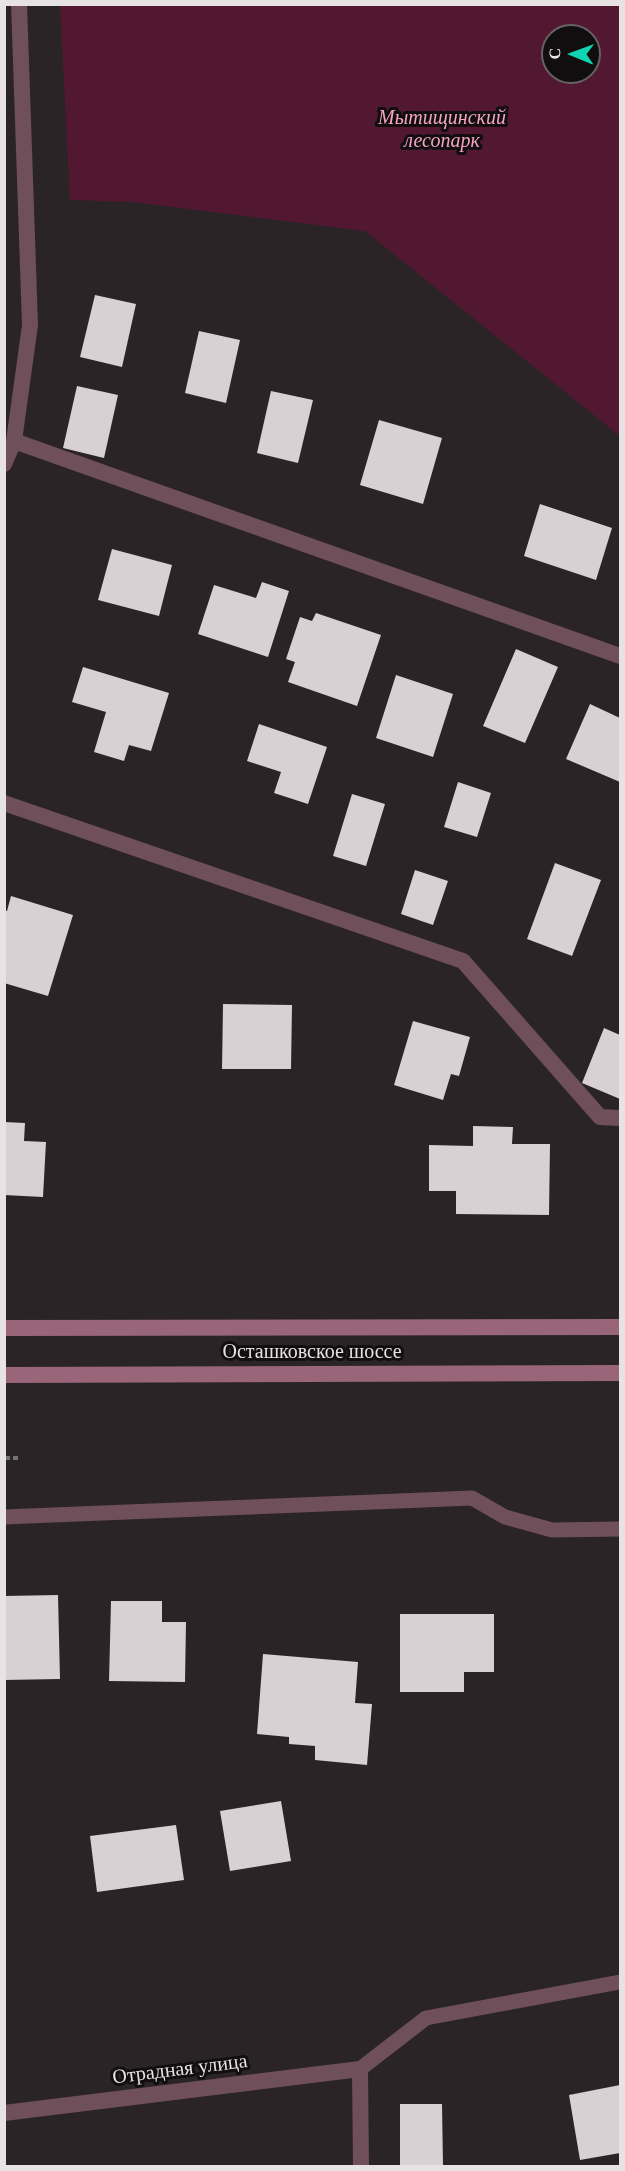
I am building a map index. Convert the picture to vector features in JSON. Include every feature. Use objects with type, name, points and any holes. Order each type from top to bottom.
[{"type":"main road","name":"Осташковское шоссе","points":[[4,1328],[621,1328]]},
{"type":"main road","name":"Осташковское шоссе","points":[[4,1375],[621,1372]]},
{"type":"street","points":[[4,464],[14,441],[30,325],[20,4]]},
{"type":"street","points":[[14,441],[621,656]]},
{"type":"street","points":[[4,803],[463,961],[600,1117],[621,1118]]},
{"type":"street","points":[[360,2069],[361,2166]]},
{"type":"street","name":"Отрадная улица","points":[[4,2113],[360,2069]]},
{"type":"lane","points":[[4,1517],[472,1498],[505,1517],[552,1530],[621,1529]]},
{"type":"lane","points":[[360,2069],[426,2018],[621,1982]]},
{"type":"path","points":[[4,1458],[18,1458]]},
{"type":"green space","name":"Мытищинский лесопарк","points":[[60,5],[620,5],[620,436],[365,231],[133,202],[70,200]]},
{"type":"building","points":[[95,295],[136,304],[122,367],[80,357]]},
{"type":"building","points":[[199,331],[240,340],[226,403],[185,393]]},
{"type":"building","points":[[77,386],[118,395],[104,458],[63,448]]},
{"type":"building","points":[[271,391],[313,400],[298,463],[257,453]]},
{"type":"building","points":[[379,420],[442,438],[423,504],[360,485]]},
{"type":"building","points":[[540,504],[612,528],[596,580],[524,556]]},
{"type":"building","points":[[112,549],[172,565],[159,616],[98,600]]},
{"type":"building","points":[[262,582],[289,591],[268,657],[198,634],[214,585],[256,598]]},
{"type":"building","points":[[316,613],[381,635],[357,706],[288,682],[295,662],[286,659],[300,617],[312,621]]},
{"type":"building","points":[[516,649],[558,667],[525,743],[483,726]]},
{"type":"building","points":[[83,667],[169,693],[151,751],[129,745],[124,761],[94,752],[106,712],[72,702]]},
{"type":"building","points":[[396,675],[453,694],[433,757],[376,738]]},
{"type":"building","points":[[590,704],[620,718],[620,782],[566,759]]},
{"type":"building","points":[[259,724],[327,747],[308,804],[274,793],[281,772],[247,761]]},
{"type":"building","points":[[458,782],[491,793],[477,837],[444,827]]},
{"type":"building","points":[[352,794],[385,804],[366,866],[333,856]]},
{"type":"building","points":[[555,863],[601,880],[572,956],[527,939]]},
{"type":"building","points":[[415,870],[448,881],[433,925],[401,914]]},
{"type":"building","points":[[11,896],[73,915],[48,996],[4,983],[4,910],[7,911]]},
{"type":"building","points":[[223,1004],[292,1005],[291,1069],[222,1069]]},
{"type":"building","points":[[413,1021],[470,1037],[459,1076],[451,1074],[443,1100],[394,1085]]},
{"type":"building","points":[[604,1028],[620,1035],[620,1099],[582,1083]]},
{"type":"building","points":[[4,1122],[25,1123],[24,1141],[46,1142],[43,1197],[4,1195]]},
{"type":"building","points":[[473,1126],[513,1127],[512,1144],[550,1144],[549,1215],[456,1214],[456,1191],[429,1191],[429,1145],[473,1146]]},
{"type":"building","points":[[58,1595],[60,1679],[4,1680],[4,1596]]},
{"type":"building","points":[[111,1601],[162,1601],[162,1622],[186,1622],[185,1682],[109,1681]]},
{"type":"building","points":[[400,1614],[494,1614],[494,1672],[464,1672],[464,1692],[400,1692]]},
{"type":"building","points":[[263,1654],[358,1662],[355,1703],[372,1704],[367,1765],[315,1760],[315,1746],[289,1744],[289,1737],[257,1734]]},
{"type":"building","points":[[281,1801],[291,1861],[230,1871],[220,1811]]},
{"type":"building","points":[[176,1825],[184,1880],[97,1892],[90,1836]]},
{"type":"building","points":[[620,2085],[620,2153],[580,2160],[569,2095]]},
{"type":"building","points":[[400,2104],[442,2104],[443,2166],[400,2166]]}]
